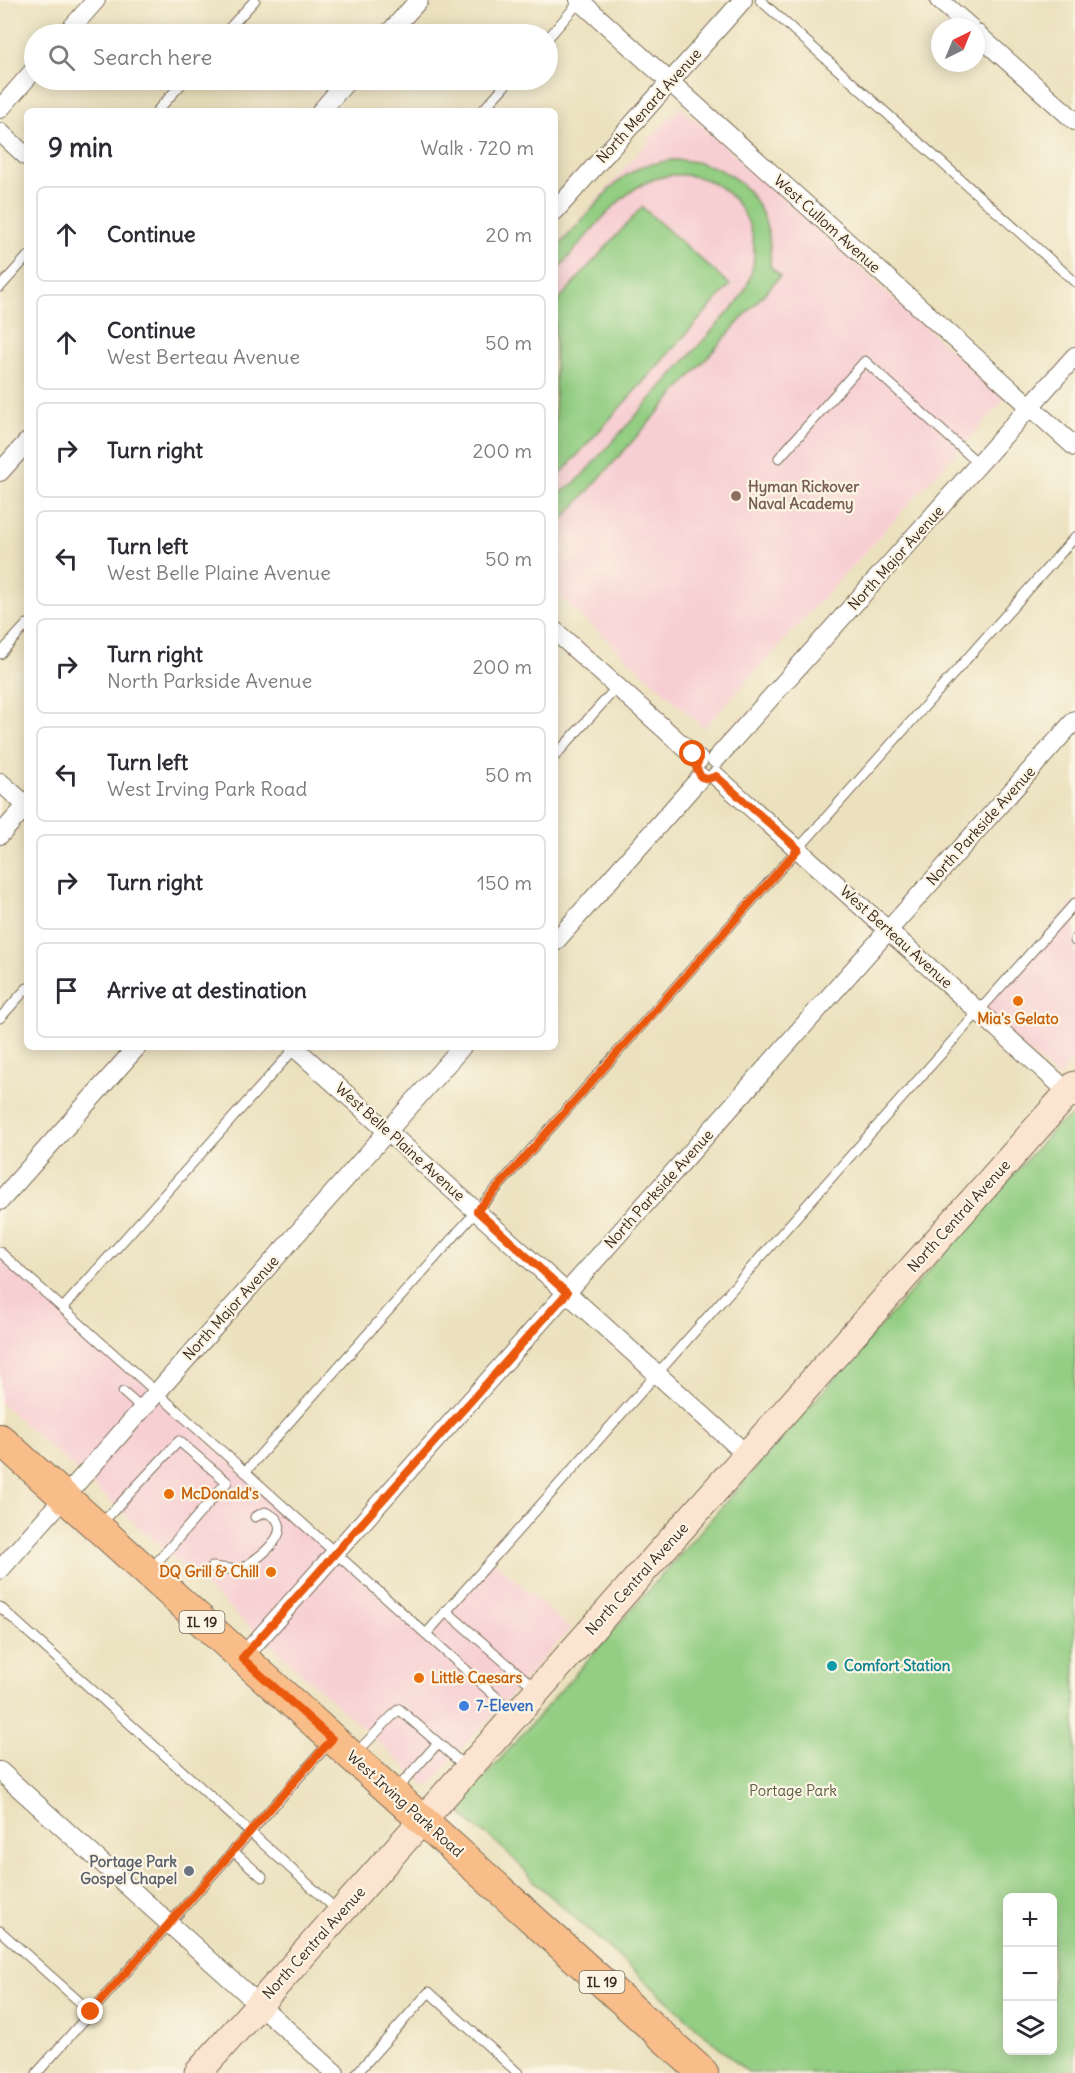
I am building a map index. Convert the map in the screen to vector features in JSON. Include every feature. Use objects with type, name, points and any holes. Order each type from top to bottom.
[{"type":"main road","name":"North Central Avenue","points":[[205,2070],[259,2004],[422,1820],[1073,1092]]},
{"type":"main road","name":"West Irving Park Road","points":[[0,1439],[703,2073]]},
{"type":"street","points":[[75,24],[96,0]]},
{"type":"street","points":[[397,24],[419,0]]},
{"type":"street","name":"West Cullom Avenue","points":[[580,0],[1075,447]]},
{"type":"street","name":"North Menard Avenue","points":[[558,208],[743,0]]},
{"type":"street","points":[[939,0],[960,18]]},
{"type":"street","points":[[985,41],[1075,122]]},
{"type":"street","points":[[0,109],[24,81]]},
{"type":"street","points":[[324,108],[339,90]]},
{"type":"street","points":[[0,132],[24,154]]},
{"type":"street","name":"North Major Avenue","points":[[558,939],[1075,356]]},
{"type":"street","points":[[0,472],[24,445]]},
{"type":"street","name":"West Berteau Avenue","points":[[558,634],[979,1012],[1073,1092]]},
{"type":"street","name":"North Parkside Avenue","points":[[242,1658],[1075,720]]},
{"type":"street","points":[[0,782],[24,802]]},
{"type":"street","points":[[0,835],[24,808]]},
{"type":"street","points":[[0,1201],[134,1050]]},
{"type":"street","name":"West Belle Plaine Avenue","points":[[298,1050],[747,1455]]},
{"type":"street","name":"North Major Avenue","points":[[0,1570],[459,1050]]},
{"type":"street","points":[[0,1771],[335,2073]]},
{"type":"lane","points":[[234,24],[255,0]]},
{"type":"lane","points":[[558,26],[580,0]]},
{"type":"lane","points":[[760,0],[1075,282]]},
{"type":"lane","points":[[160,108],[175,90]]},
{"type":"lane","points":[[485,108],[501,90]]},
{"type":"lane","points":[[0,287],[24,260]]},
{"type":"lane","points":[[779,458],[865,362],[979,464]]},
{"type":"lane","points":[[245,1472],[1075,537]]},
{"type":"lane","points":[[0,654],[24,627]]},
{"type":"lane","points":[[558,753],[617,687]]},
{"type":"lane","points":[[426,1634],[1075,903]]},
{"type":"lane","points":[[0,1018],[24,991]]},
{"type":"lane","points":[[63,1308],[292,1050]]},
{"type":"lane","points":[[0,1252],[516,1715]]},
{"type":"lane","points":[[123,1392],[142,1409]]},
{"type":"lane","points":[[98,1527],[179,1440],[227,1482],[148,1573]]},
{"type":"lane","points":[[212,1567],[240,1570],[256,1559],[277,1539],[280,1527],[277,1518],[265,1512],[255,1517]]},
{"type":"lane","points":[[0,1607],[340,1913]]},
{"type":"lane","points":[[446,1611],[537,1691]]},
{"type":"lane","points":[[37,2073],[250,1832],[342,1748],[399,1709],[468,1769]]},
{"type":"lane","points":[[393,1793],[438,1743]]},
{"type":"lane","points":[[233,1851],[262,1877]]},
{"type":"lane","points":[[0,1931],[91,2012]]},
{"type":"lane","points":[[357,2073],[429,1992],[518,2073]]},
{"type":"shaded area","name":"Hyman Rickover Naval Academy","points":[[680,106],[1005,399],[704,728],[558,596],[558,244]]},
{"type":"shaded area","points":[[1075,900],[1075,1059],[1058,1078],[979,1008]]},
{"type":"shaded area","points":[[0,1254],[425,1637],[494,1561],[570,1629],[428,1787],[0,1402]]},
{"type":"green space","points":[[672,160],[695,162],[715,168],[732,177],[746,189],[758,205],[770,243],[770,266],[780,276],[558,525],[558,495],[578,480],[736,304],[750,278],[754,252],[750,227],[738,205],[721,188],[698,177],[673,175],[645,183],[622,199],[558,270],[558,247],[611,188],[642,166]]},
{"type":"green space","points":[[642,207],[730,285],[558,477],[558,301]]},
{"type":"green space","name":"Portage Park","points":[[1075,1116],[1075,2073],[748,2073],[536,1883],[504,1849],[472,1824],[462,1811],[468,1796],[1057,1125]]},
{"type":"place","name":"Hyman Rickover Naval Academy","points":[[736,496]]},
{"type":"place","name":"Mia's Gelato","points":[[1018,1001]]},
{"type":"place","name":"McDonald's","points":[[169,1494]]},
{"type":"place","name":"DQ Grill & Chill","points":[[271,1572]]},
{"type":"place","name":"Comfort Station","points":[[832,1666]]},
{"type":"place","name":"Little Caesars","points":[[419,1678]]},
{"type":"place","name":"7-Eleven","points":[[464,1706]]},
{"type":"place","name":"Portage Park Gospel Chapel","points":[[189,1871]]},
{"type":"route","points":[[91,2012],[332,1739],[242,1658],[567,1293],[477,1211],[798,849],[716,776],[708,779],[701,777],[696,767],[699,760],[693,754]]}]
